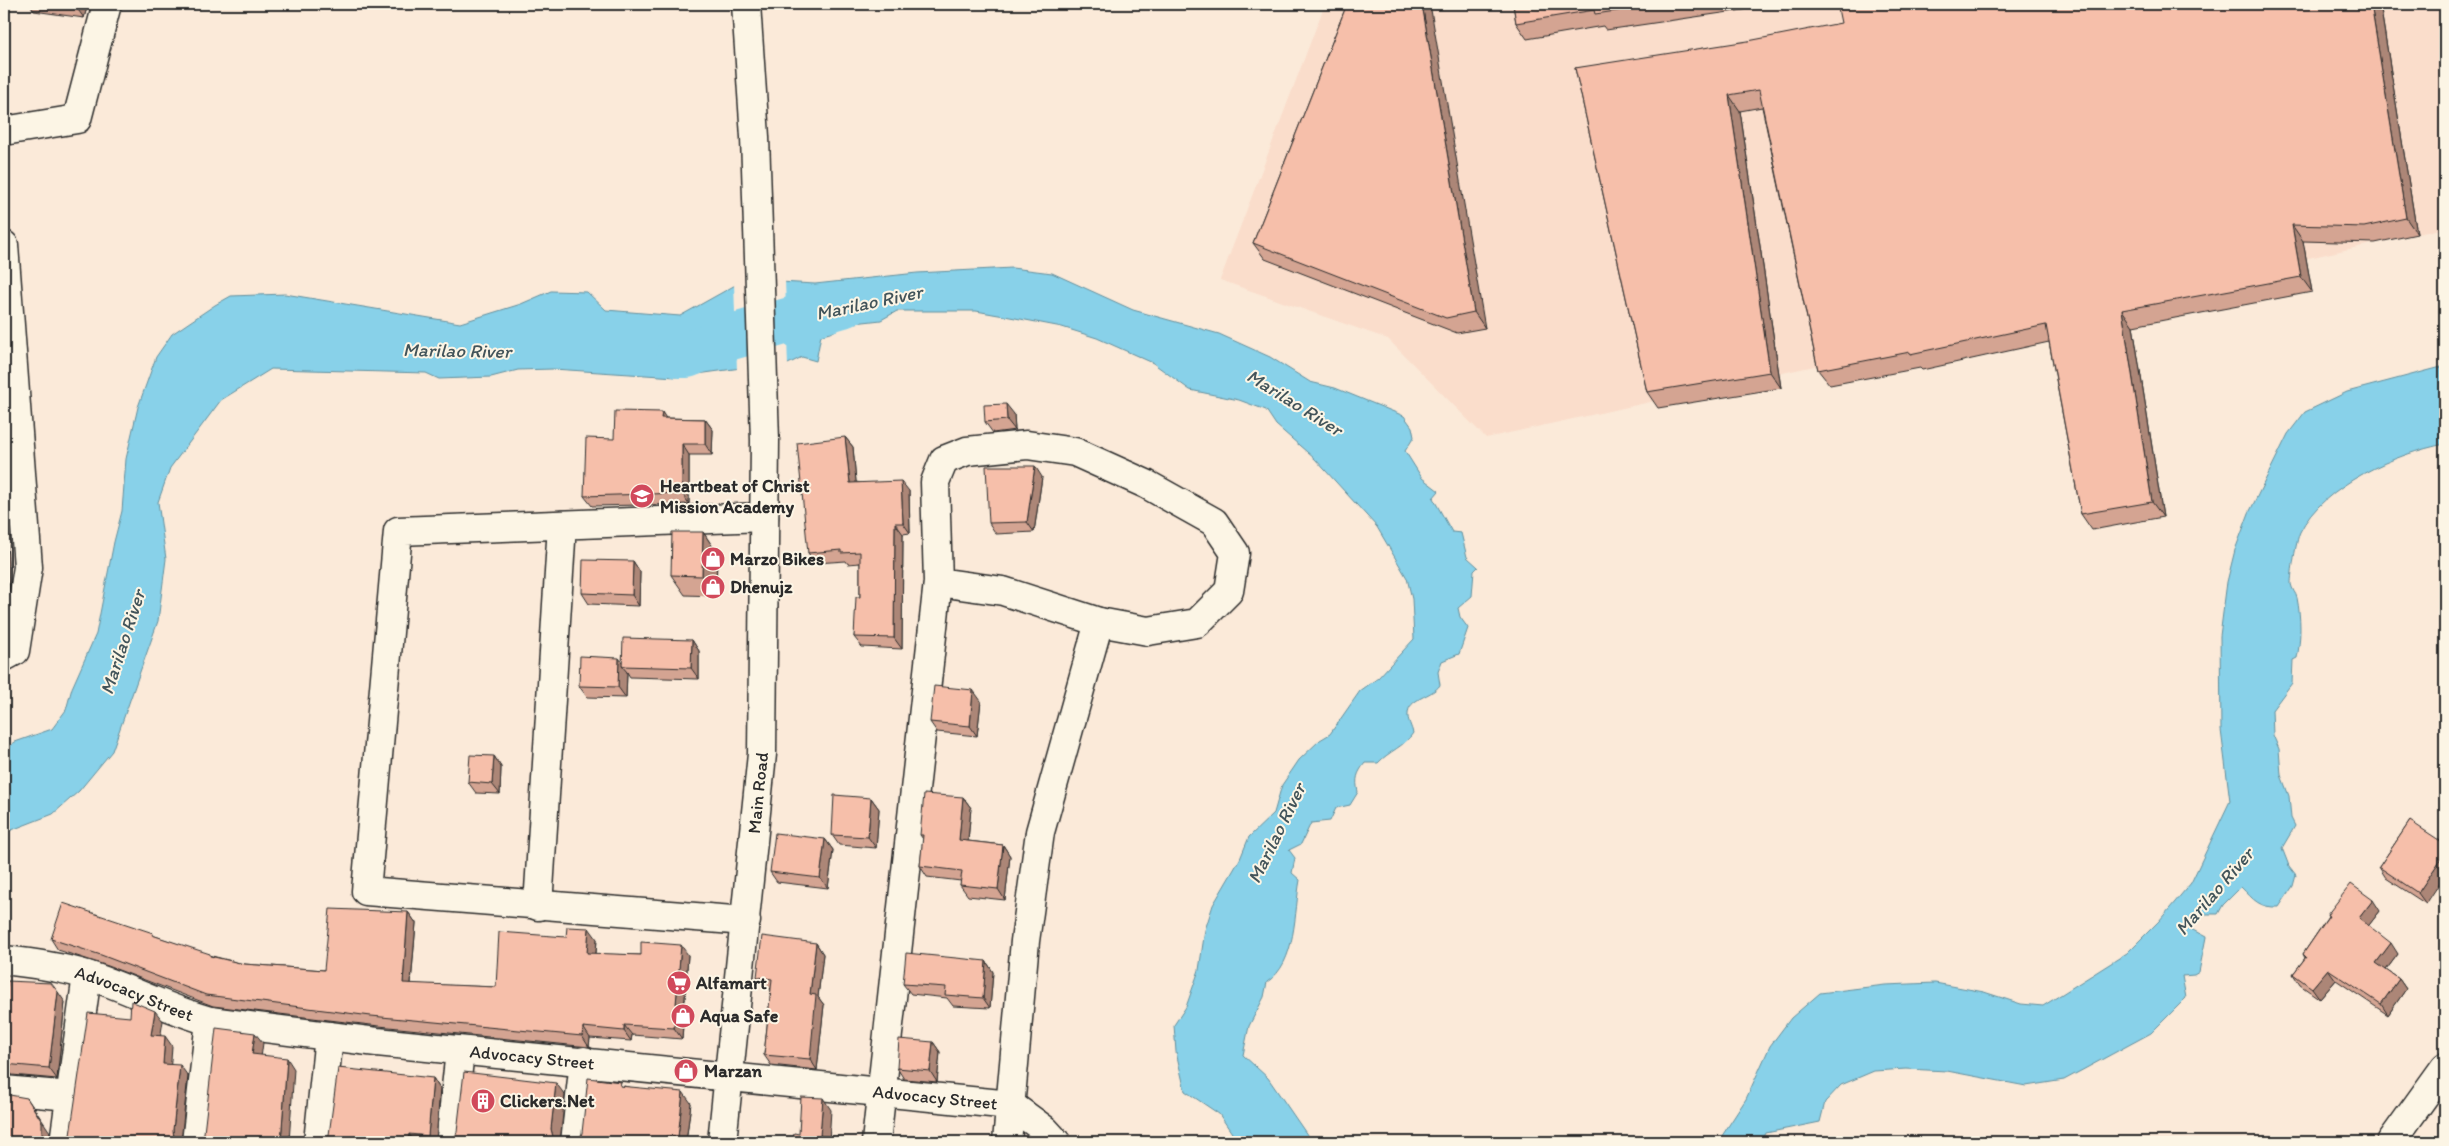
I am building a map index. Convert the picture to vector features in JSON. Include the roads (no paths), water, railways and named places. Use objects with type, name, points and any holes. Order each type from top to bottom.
[{"type":"street","points":[[4,131],[77,119],[107,4]]},
{"type":"street","name":"Main Road","points":[[722,1142],[762,754],[765,440],[760,244],[746,4]]},
{"type":"street","points":[[4,248],[10,447],[28,567],[15,652],[4,657]]},
{"type":"street","points":[[876,1142],[938,582],[935,482],[944,460],[967,451],[1026,445],[1075,452],[1146,484],[1214,522],[1235,552],[1229,592],[1197,623],[1148,631],[1099,622],[1003,591],[938,582]]},
{"type":"street","points":[[746,921],[366,891],[398,531],[764,517]]},
{"type":"street","points":[[538,906],[562,525]]},
{"type":"street","points":[[1007,1142],[1024,941],[1040,832],[1099,622]]},
{"type":"street","name":"Advocacy Street","points":[[4,960],[42,965],[87,975],[188,1015],[210,1021],[460,1051],[584,1061],[881,1093],[1011,1104],[1045,1130],[1056,1142]]},
{"type":"street","points":[[64,1142],[87,975]]},
{"type":"street","points":[[196,1142],[210,1021]]},
{"type":"street","points":[[318,1142],[329,1036]]},
{"type":"street","points":[[450,1142],[460,1051]]},
{"type":"street","points":[[575,1142],[584,1061]]},
{"type":"street","points":[[2391,1142],[2445,1067]]},
{"type":"street","points":[[4,1090],[70,1096]]},
{"type":"water","points":[[1012,268],[1052,273],[1133,310],[1219,334],[1270,357],[1310,382],[1335,388],[1404,416],[1412,427],[1414,437],[1405,451],[1422,478],[1439,491],[1433,498],[1452,532],[1461,533],[1467,557],[1478,567],[1474,571],[1472,596],[1458,608],[1460,617],[1468,628],[1459,654],[1442,661],[1438,672],[1440,685],[1412,704],[1409,709],[1408,718],[1413,733],[1405,742],[1378,763],[1365,763],[1357,776],[1358,792],[1350,805],[1336,808],[1330,821],[1311,823],[1301,844],[1289,850],[1295,858],[1292,873],[1300,880],[1289,950],[1277,973],[1267,982],[1264,997],[1249,1026],[1243,1055],[1268,1078],[1312,1142],[1238,1142],[1219,1114],[1185,1091],[1176,1052],[1174,1025],[1186,1007],[1199,970],[1205,930],[1213,905],[1240,859],[1249,837],[1274,813],[1282,785],[1299,760],[1320,740],[1330,734],[1360,691],[1378,678],[1414,639],[1412,599],[1407,578],[1377,527],[1315,459],[1276,425],[1266,410],[1239,400],[1190,390],[1153,363],[1097,338],[1062,327],[976,311],[897,311],[881,320],[846,324],[831,333],[821,335],[816,361],[802,357],[782,367],[780,282],[815,284],[917,273]]},
{"type":"water","points":[[739,283],[741,368],[676,377],[553,369],[518,370],[491,377],[439,379],[426,373],[271,369],[221,400],[170,468],[158,502],[166,559],[158,621],[112,751],[79,791],[53,814],[4,833],[4,750],[15,742],[52,729],[66,710],[72,688],[96,634],[122,511],[126,459],[138,407],[156,357],[172,334],[231,296],[285,294],[460,323],[521,304],[551,291],[587,292],[606,310],[680,316]]},
{"type":"water","points":[[2445,366],[2445,444],[2426,448],[2384,463],[2343,486],[2311,515],[2298,536],[2291,584],[2296,596],[2299,613],[2300,636],[2297,658],[2293,660],[2292,683],[2272,710],[2273,735],[2279,749],[2281,775],[2289,796],[2291,818],[2295,826],[2282,848],[2289,866],[2296,875],[2293,886],[2279,907],[2262,905],[2241,887],[2223,905],[2218,914],[2200,914],[2191,923],[2191,929],[2206,937],[2199,972],[2194,975],[2182,976],[2186,998],[2151,1033],[2064,1080],[2026,1086],[1947,1071],[1906,1069],[1874,1071],[1841,1085],[1825,1102],[1820,1122],[1766,1133],[1762,1141],[1757,1142],[1718,1142],[1746,1099],[1770,1046],[1791,1018],[1820,993],[1885,985],[1935,983],[1984,992],[2021,1004],[2043,1006],[2127,953],[2159,921],[2191,883],[2230,801],[2221,730],[2220,636],[2227,582],[2235,550],[2249,513],[2288,434],[2305,412],[2347,392]]},
{"type":"waterway","name":"Marilao River","points":[[679,355],[687,355],[728,338],[843,305]]},
{"type":"place","name":"Heartbeat of Christ Mission Academy","points":[[642,496]]},
{"type":"place","name":"Marzo Bikes","points":[[713,559]]},
{"type":"place","name":"Dhenujz","points":[[713,587]]},
{"type":"place","name":"Alfamart","points":[[679,983]]},
{"type":"place","name":"Aqua Safe","points":[[683,1016]]},
{"type":"place","name":"Marzan","points":[[686,1071]]},
{"type":"place","name":"Clickers.Net","points":[[483,1101]]}]
